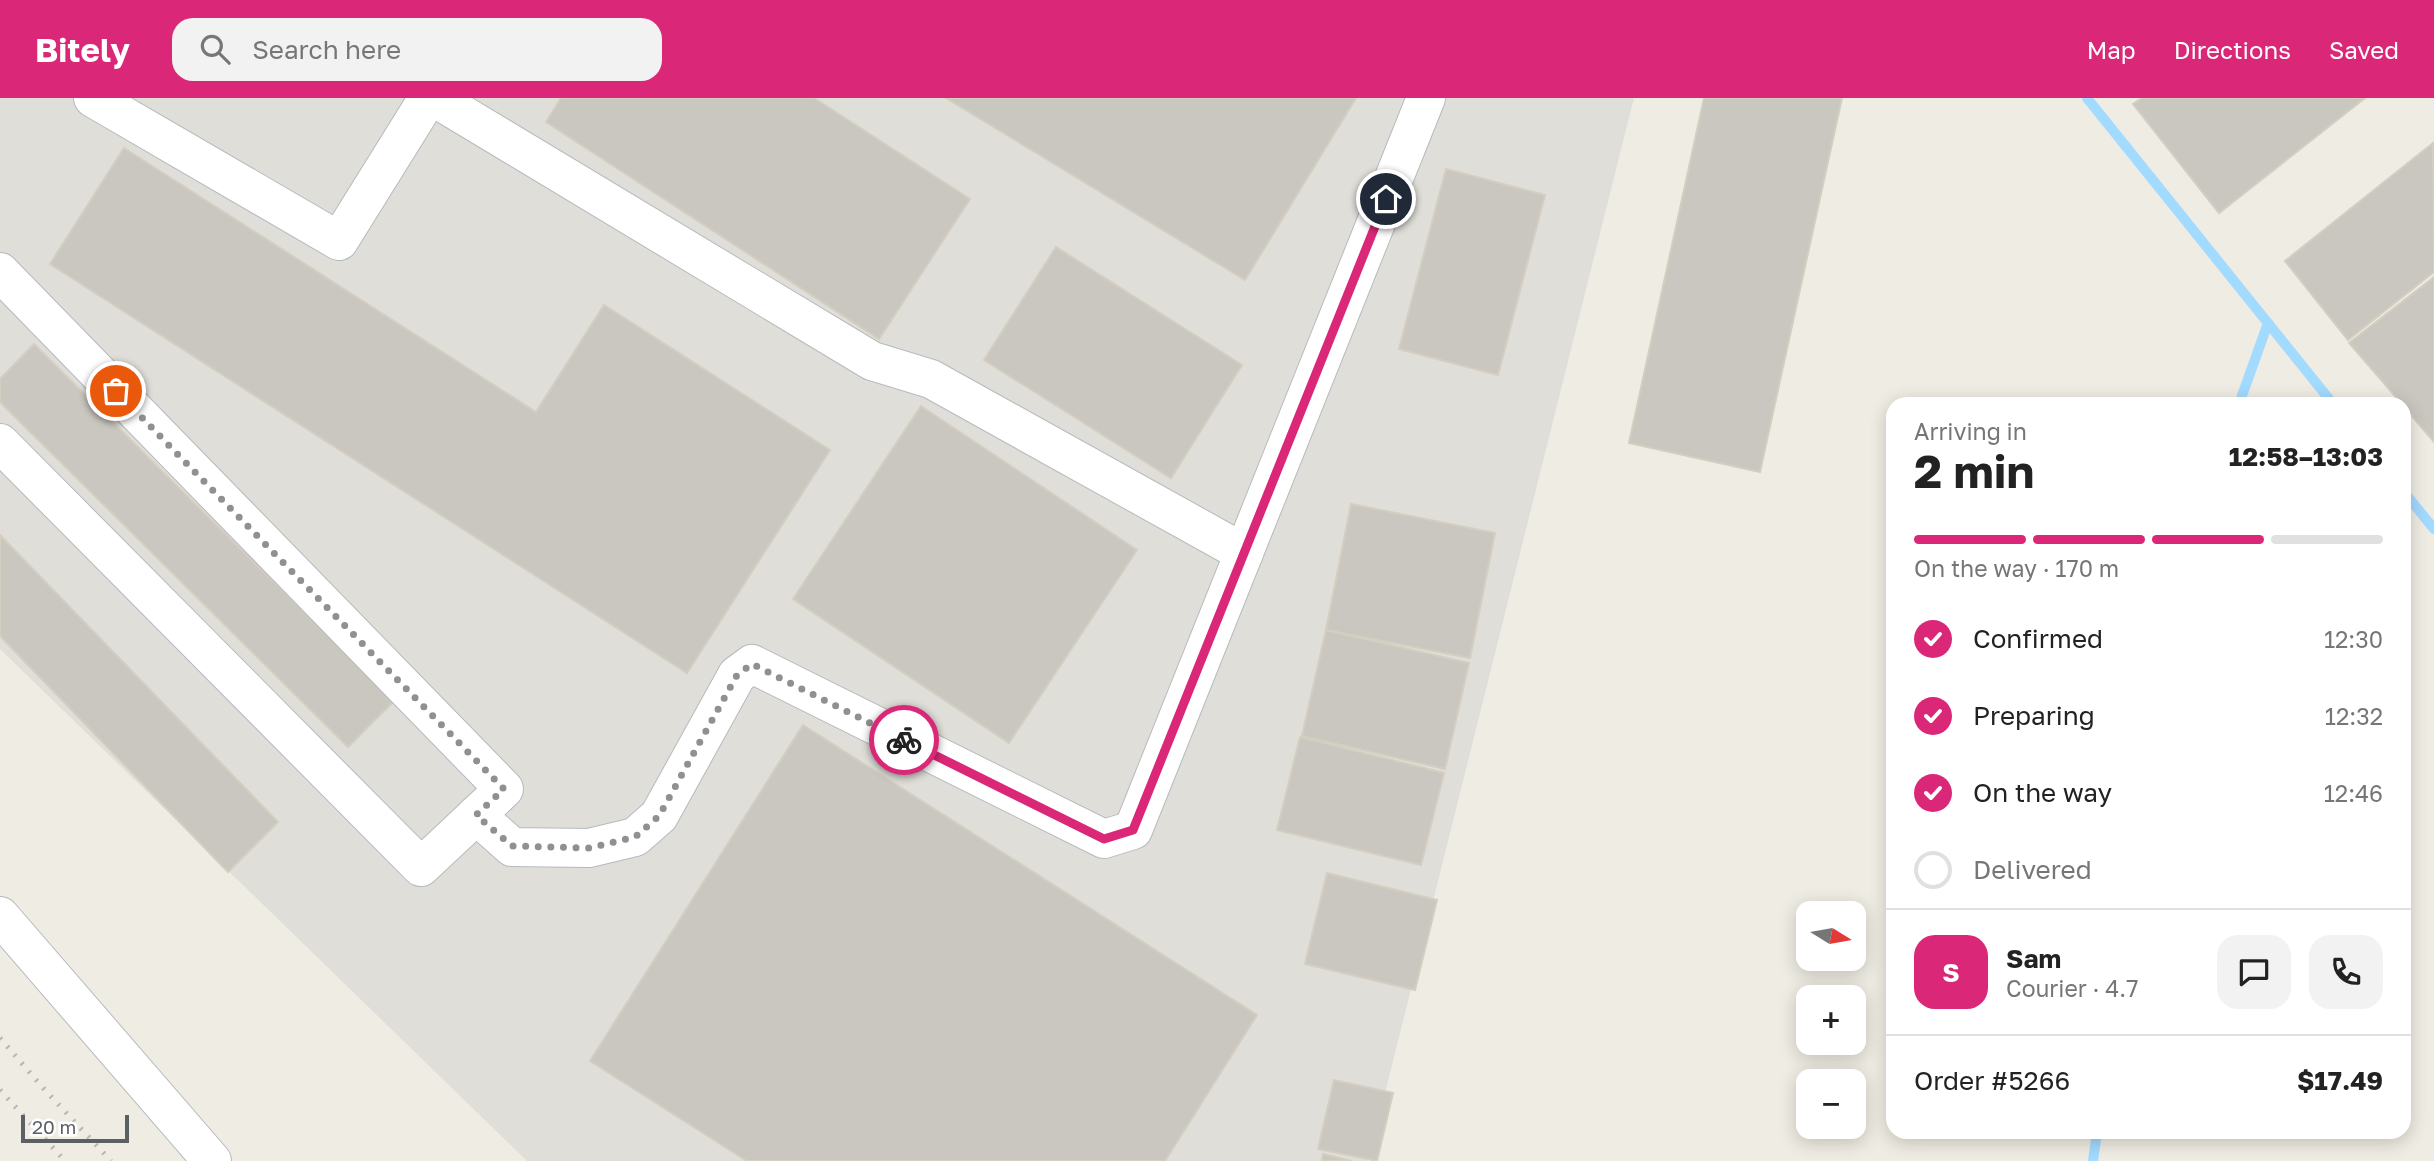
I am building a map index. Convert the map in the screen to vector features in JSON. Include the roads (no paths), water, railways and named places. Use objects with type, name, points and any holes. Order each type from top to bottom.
[{"type":"lane","points":[[93,98],[339,242],[428,98]]},
{"type":"lane","points":[[435,98],[872,361],[932,379],[1244,553]]},
{"type":"lane","points":[[476,815],[512,846],[589,848],[635,837],[659,816],[737,675],[752,664],[1104,839],[1133,830],[1426,98]]},
{"type":"lane","points":[[0,272],[504,789],[421,867],[0,443]]},
{"type":"lane","points":[[0,916],[212,1161]]},
{"type":"waterway","points":[[2087,98],[2327,397]]},
{"type":"waterway","points":[[2242,397],[2268,323]]},
{"type":"waterway","points":[[2411,501],[2434,529]]},
{"type":"waterway","points":[[2093,1161],[2096,1139]]},
{"type":"railway","points":[[0,1038],[111,1161]]},
{"type":"railway","points":[[0,1090],[65,1161]]}]
